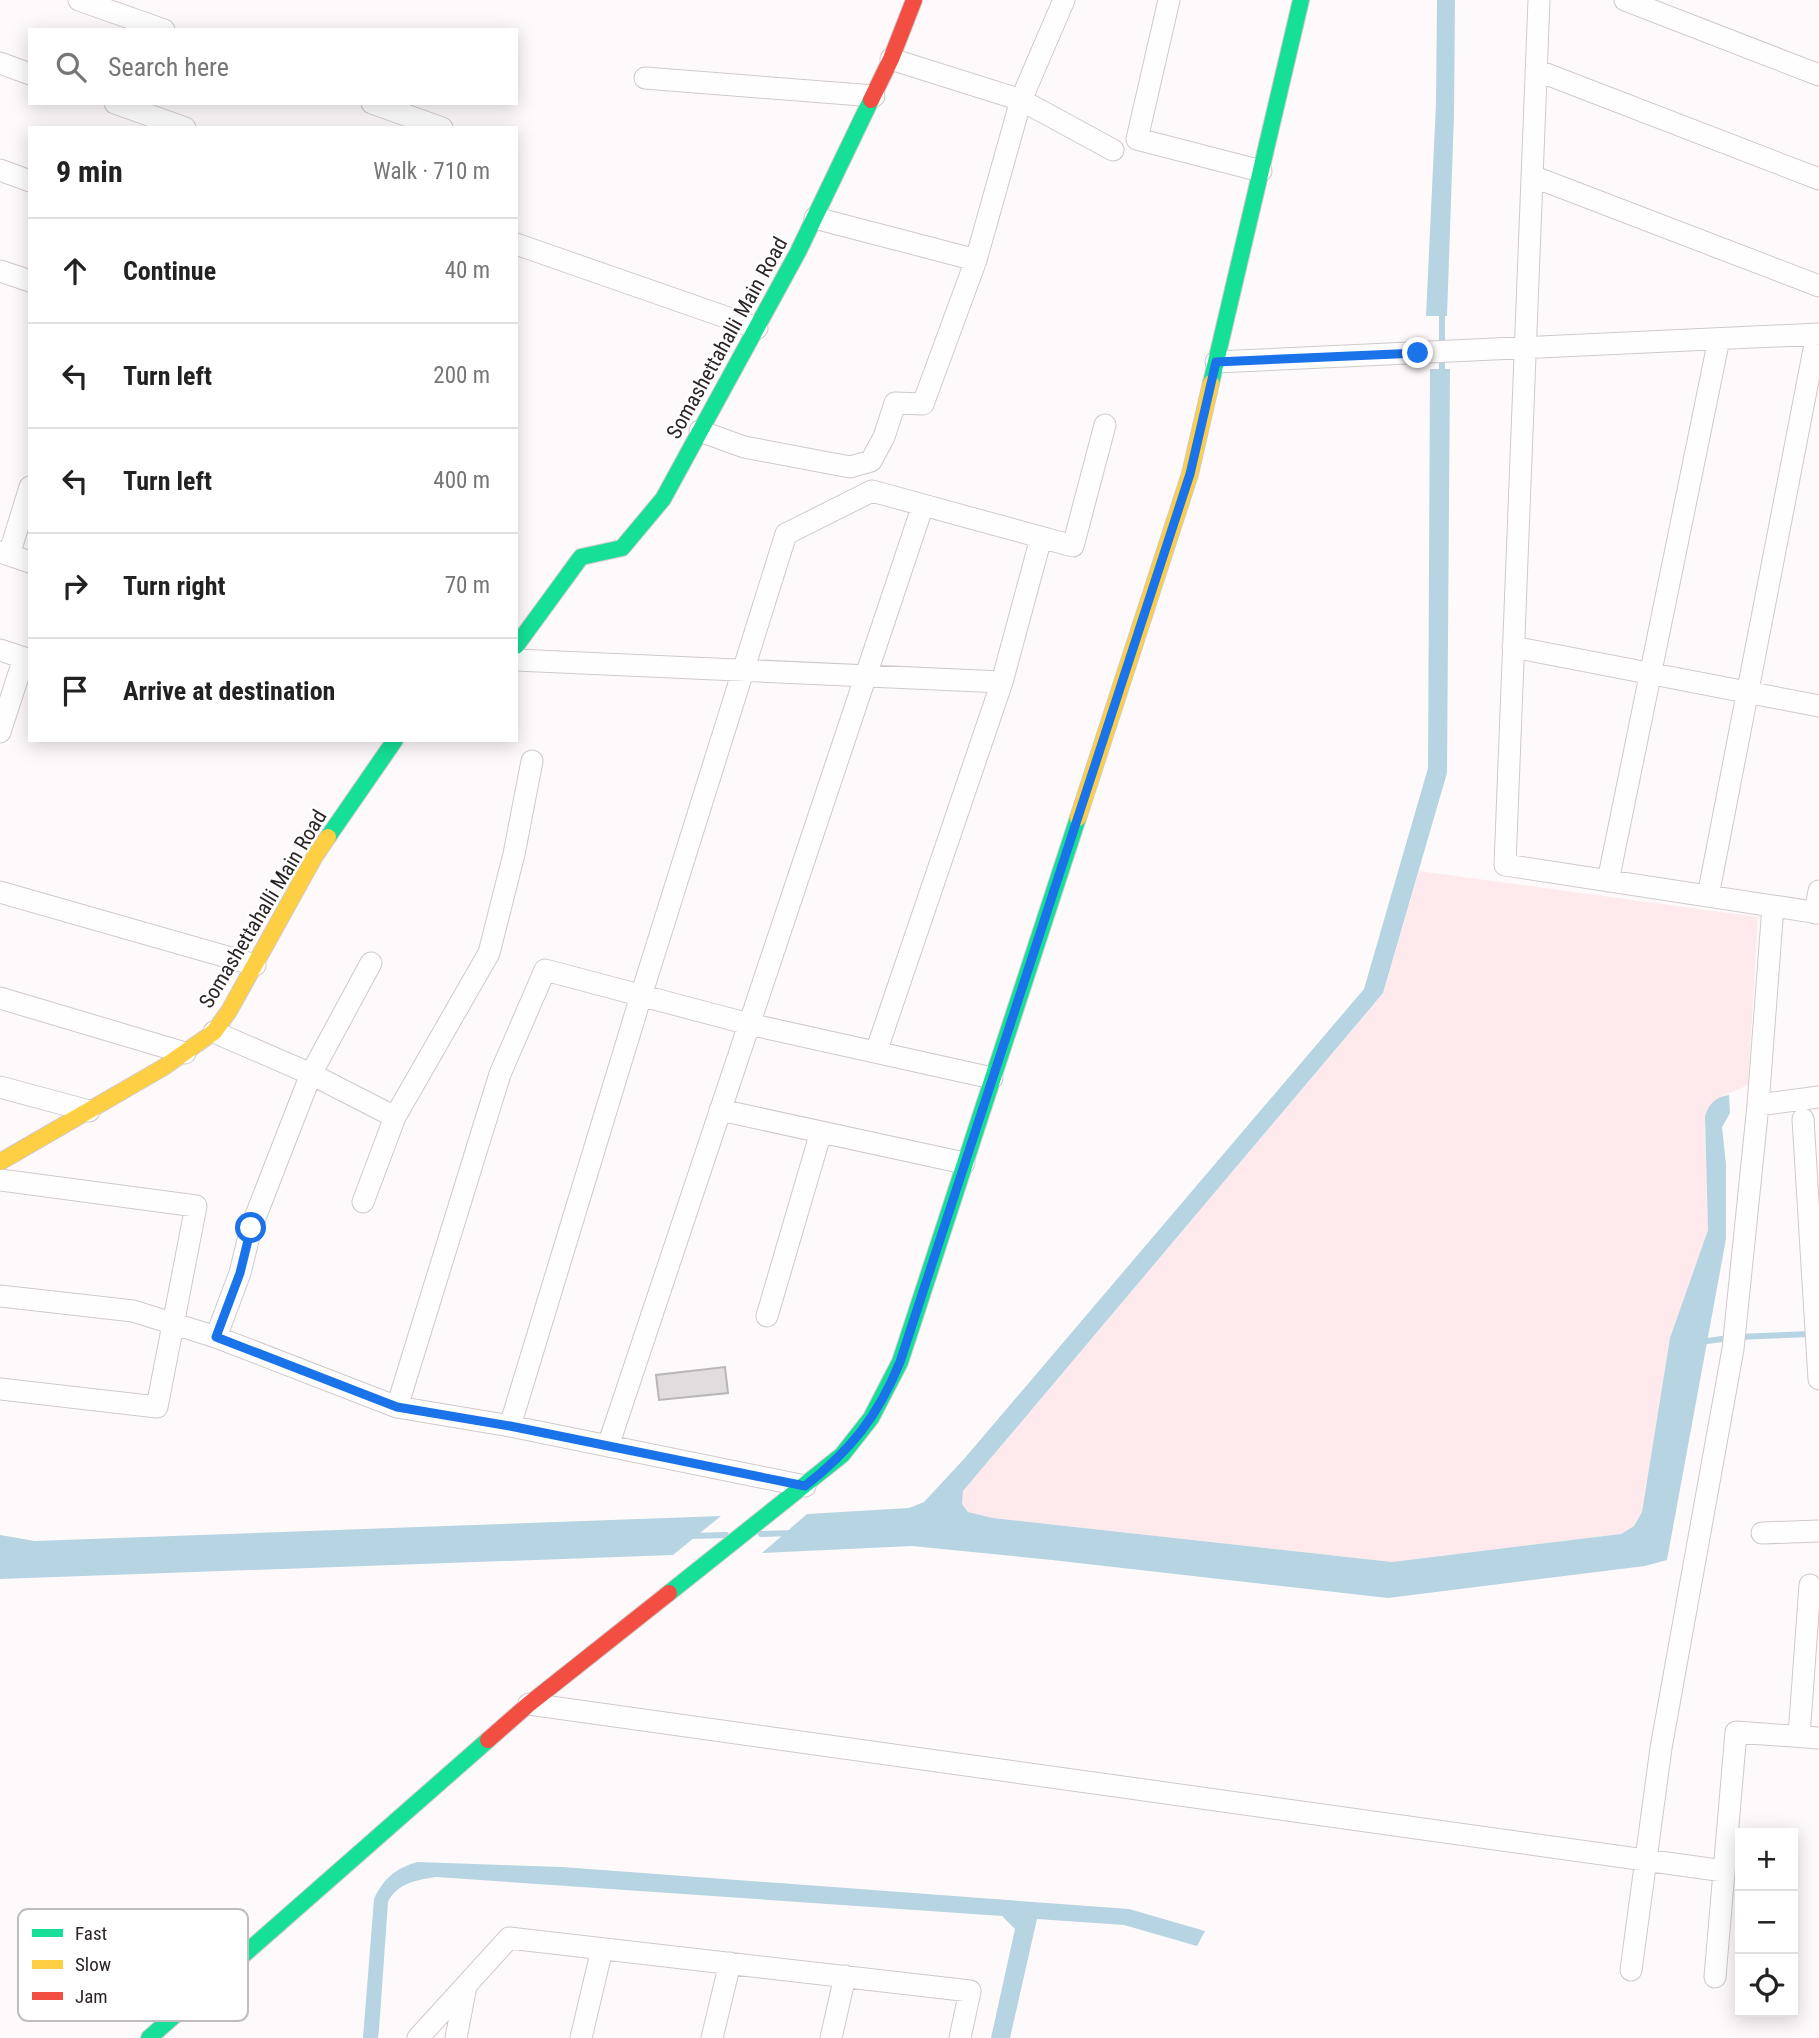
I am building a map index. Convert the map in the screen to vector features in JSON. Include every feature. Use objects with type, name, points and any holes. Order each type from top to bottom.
[{"type":"street","points":[[79,0],[158,28]]},
{"type":"street","name":"Somashettahalli Main Road","points":[[518,643],[581,557],[622,548],[663,499],[815,218],[891,59],[914,0]]},
{"type":"street","points":[[700,431],[744,447],[850,467],[871,461],[884,437],[895,402],[923,404],[976,260],[1021,100],[1064,0]]},
{"type":"street","points":[[1169,0],[1137,139],[1261,172]]},
{"type":"street","points":[[248,1951],[529,1704],[830,1466],[857,1439],[881,1404],[891,1384],[1190,474],[1301,0]]},
{"type":"street","points":[[1539,0],[1505,865],[1817,913],[1819,891]]},
{"type":"street","points":[[1625,0],[1819,75]]},
{"type":"street","points":[[891,59],[1021,100],[1113,150]]},
{"type":"street","points":[[0,63],[28,73]]},
{"type":"street","points":[[1536,70],[1819,178]]},
{"type":"street","points":[[645,78],[874,96]]},
{"type":"street","points":[[121,105],[179,126]]},
{"type":"street","points":[[378,105],[436,126]]},
{"type":"street","points":[[0,170],[28,180]]},
{"type":"street","points":[[1532,176],[1819,286]]},
{"type":"street","points":[[815,218],[976,260]]},
{"type":"street","points":[[518,245],[757,328]]},
{"type":"street","points":[[2,279],[28,282]]},
{"type":"street","points":[[1216,362],[1818,334],[1709,897]]},
{"type":"street","points":[[1608,881],[1719,339]]},
{"type":"street","points":[[510,1426],[786,534],[872,491],[1073,547],[1105,425]]},
{"type":"street","points":[[28,492],[4,553],[28,561]]},
{"type":"street","points":[[608,1446],[923,505]]},
{"type":"street","points":[[876,1052],[1002,682],[1041,538]]},
{"type":"street","points":[[1513,647],[1819,706]]},
{"type":"street","points":[[0,650],[24,658],[0,732]]},
{"type":"street","points":[[518,660],[1002,682]]},
{"type":"street","name":"Somashettahalli Main Road","points":[[0,1161],[89,1111],[185,1053],[214,1032],[229,1011],[315,856],[394,742]]},
{"type":"street","points":[[363,1202],[395,1117],[488,953],[514,854],[532,761]]},
{"type":"street","points":[[0,892],[255,965]]},
{"type":"street","points":[[1631,1970],[1661,1748],[1733,1349],[1758,1105],[1773,906]]},
{"type":"street","points":[[216,1337],[240,1273],[251,1228],[311,1074],[371,963]]},
{"type":"street","points":[[397,1407],[500,1074],[545,970],[749,1024],[992,1078]]},
{"type":"street","points":[[0,998],[185,1053]]},
{"type":"street","points":[[214,1032],[311,1074],[395,1117]]},
{"type":"street","points":[[0,1087],[89,1111]]},
{"type":"street","points":[[1758,1105],[1819,1097]]},
{"type":"street","points":[[720,1110],[964,1163]]},
{"type":"street","points":[[1804,1119],[1819,1379]]},
{"type":"street","points":[[767,1316],[821,1132]]},
{"type":"street","points":[[0,1180],[196,1206],[158,1407],[0,1390]]},
{"type":"street","points":[[0,1296],[133,1311],[216,1337],[397,1407],[510,1426],[805,1486]]},
{"type":"street","points":[[1762,1533],[1819,1531]]},
{"type":"street","points":[[1715,1977],[1736,1732],[1809,1737],[1810,1585]]},
{"type":"street","points":[[529,1704],[1724,1871]]},
{"type":"street","points":[[418,2038],[509,1938],[970,1991],[960,2038]]},
{"type":"street","points":[[581,2038],[602,1948]]},
{"type":"street","points":[[712,2038],[730,1963]]},
{"type":"street","points":[[831,2038],[845,1976]]},
{"type":"street","points":[[456,2038],[467,1984]]},
{"type":"street","points":[[149,2038],[168,2021]]},
{"type":"shaded area","points":[[1419,871],[1758,917],[1748,1085],[1723,1096],[1705,1124],[1708,1230],[1670,1338],[1642,1512],[1634,1526],[1621,1534],[1392,1562],[993,1518],[968,1512],[962,1504],[963,1491],[1383,993]]},
{"type":"water","points":[[1437,0],[1455,0],[1454,115],[1447,316],[1426,316],[1436,104]]},
{"type":"water","points":[[1430,369],[1450,369],[1447,773],[1383,993],[963,1491],[962,1504],[968,1512],[993,1518],[1392,1562],[1621,1534],[1634,1526],[1642,1512],[1670,1338],[1708,1230],[1705,1116],[1714,1101],[1729,1095],[1730,1113],[1722,1127],[1726,1164],[1726,1239],[1667,1560],[1645,1566],[1388,1598],[912,1546],[762,1553],[807,1514],[909,1508],[924,1502],[964,1459],[1364,989],[1428,768]]},
{"type":"water","points":[[721,1516],[673,1555],[0,1579],[0,1535],[35,1541]]},
{"type":"water","points":[[417,1862],[562,1867],[1129,1909],[1205,1931],[1197,1946],[1124,1925],[1037,1919],[1010,2038],[991,2038],[1015,1929],[1002,1916],[436,1877],[402,1887],[388,1902],[378,2038],[363,2038],[374,1899],[391,1875]]},
{"type":"building","points":[[725,1367],[728,1393],[659,1400],[656,1375]]},
{"type":"waterway","points":[[1442,310],[1442,376]]},
{"type":"waterway","points":[[1700,1342],[1737,1337],[1811,1334]]},
{"type":"waterway","points":[[761,1534],[792,1533]]},
{"type":"waterway","points":[[691,1536],[726,1535]]},
{"type":"traffic: fast","points":[[1211,383],[1301,0]]},
{"type":"traffic: fast","points":[[518,643],[581,557],[622,548],[663,499],[798,252],[871,100]]},
{"type":"traffic: fast","points":[[328,837],[394,742]]},
{"type":"traffic: fast","points":[[669,1593],[842,1455],[871,1418],[900,1362],[1078,818]]},
{"type":"traffic: fast","points":[[248,1951],[488,1740]]},
{"type":"traffic: fast","points":[[149,2038],[168,2021]]},
{"type":"traffic: slow","points":[[1078,818],[1190,474],[1211,383]]},
{"type":"traffic: slow","points":[[0,1162],[164,1067],[214,1032],[229,1011],[328,837]]},
{"type":"traffic: jam","points":[[871,100],[891,59],[914,0]]},
{"type":"traffic: jam","points":[[488,1740],[669,1593]]},
{"type":"route","points":[[251,1228],[240,1273],[216,1337],[397,1407],[510,1426],[805,1486],[830,1466],[869,1424],[900,1362],[1190,474],[1216,362],[1418,353]]}]
